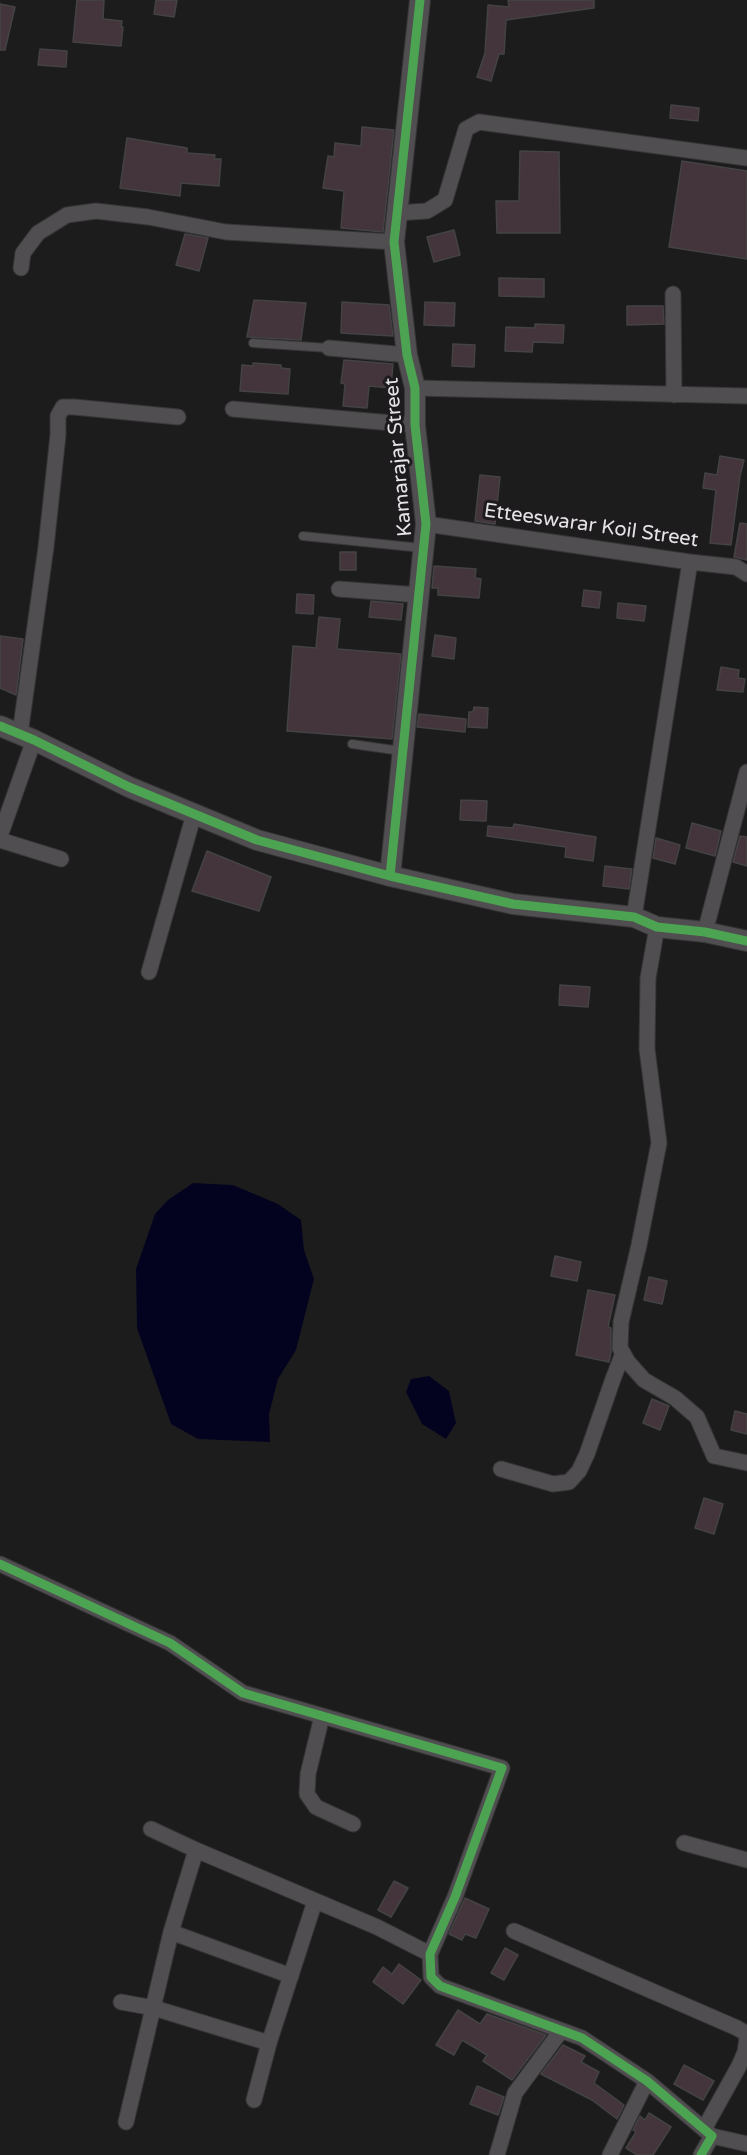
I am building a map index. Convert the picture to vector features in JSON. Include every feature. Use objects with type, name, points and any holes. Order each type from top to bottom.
[{"type":"street","name":"Kamarajar Street","points":[[390,876],[426,524],[415,425],[415,388],[406,355],[394,242],[420,0]]},
{"type":"street","points":[[397,213],[427,211],[445,200],[466,129],[479,122],[747,158]]},
{"type":"street","points":[[21,268],[23,253],[38,233],[67,215],[96,211],[148,217],[226,232],[394,242]]},
{"type":"street","points":[[673,294],[674,394]]},
{"type":"street","points":[[329,348],[406,355]]},
{"type":"street","points":[[415,388],[747,396]]},
{"type":"street","points":[[61,859],[0,838],[27,737],[58,435],[58,416],[63,407],[74,407],[178,417]]},
{"type":"street","points":[[233,409],[415,425]]},
{"type":"street","name":"Etteeswarar Koil Street","points":[[426,524],[736,567],[747,574]]},
{"type":"street","points":[[634,917],[690,562]]},
{"type":"street","points":[[339,589],[419,595]]},
{"type":"street","points":[[0,726],[129,787],[257,840],[390,876],[513,904],[634,917],[657,927],[747,941]]},
{"type":"street","points":[[705,933],[747,772]]},
{"type":"street","points":[[149,972],[194,814]]},
{"type":"street","points":[[657,927],[648,978],[647,1049],[659,1143],[621,1322],[620,1348],[644,1380],[675,1398],[697,1418],[714,1456],[747,1463]]},
{"type":"street","points":[[501,1469],[553,1484],[569,1482],[579,1472],[587,1454],[623,1353]]},
{"type":"street","points":[[0,1564],[170,1643],[243,1693],[502,1768],[454,1897],[430,1954],[431,1977],[440,1986],[582,2038],[648,2080],[708,2132],[747,2144]]},
{"type":"street","points":[[322,1716],[308,1774],[307,1794],[316,1807],[353,1824]]},
{"type":"street","points":[[151,1829],[377,1927],[430,1954]]},
{"type":"street","points":[[684,1843],[747,1860]]},
{"type":"street","points":[[126,2122],[171,1932],[196,1850]]},
{"type":"street","points":[[254,2100],[269,2043],[315,1901]]},
{"type":"street","points":[[514,1931],[747,2036],[743,2067],[708,2132],[701,2155]]},
{"type":"street","points":[[171,1932],[291,1976]]},
{"type":"street","points":[[121,2002],[154,2008],[269,2043]]},
{"type":"street","points":[[497,2155],[515,2093],[561,2031]]},
{"type":"street","points":[[610,2155],[648,2080]]},
{"type":"lane","points":[[253,343],[329,348]]},
{"type":"lane","points":[[303,536],[424,548]]},
{"type":"lane","points":[[352,744],[403,751]]},
{"type":"water","points":[[193,1183],[233,1185],[278,1204],[301,1220],[304,1250],[314,1279],[296,1350],[278,1379],[269,1414],[270,1442],[198,1439],[171,1424],[137,1328],[136,1269],[155,1214],[168,1200]]},
{"type":"water","points":[[429,1376],[449,1391],[456,1423],[446,1439],[422,1424],[406,1392],[411,1379]]},
{"type":"building","points":[[77,0],[104,0],[103,19],[122,21],[121,46],[73,42]]},
{"type":"building","points":[[156,0],[177,0],[174,17],[154,14]]},
{"type":"building","points":[[508,0],[594,0],[594,8],[506,20],[504,54],[499,54],[491,81],[477,77],[485,53],[488,5],[509,7]]},
{"type":"building","points":[[0,4],[15,7],[5,50],[0,50]]},
{"type":"building","points":[[40,49],[67,51],[66,67],[38,65]]},
{"type":"building","points":[[671,105],[699,108],[698,121],[670,118]]},
{"type":"building","points":[[362,127],[394,130],[383,232],[341,228],[344,191],[323,188],[328,156],[334,157],[335,143],[361,146]]},
{"type":"building","points":[[127,138],[187,148],[187,153],[215,155],[214,159],[221,159],[219,186],[181,183],[180,196],[120,188]]},
{"type":"building","points":[[520,151],[559,152],[560,233],[497,233],[496,201],[519,201]]},
{"type":"building","points":[[682,161],[747,171],[747,259],[669,247]]},
{"type":"building","points":[[454,230],[460,255],[434,262],[427,237]]},
{"type":"building","points":[[185,234],[208,238],[199,271],[176,265]]},
{"type":"building","points":[[499,278],[544,279],[544,297],[499,296]]},
{"type":"building","points":[[254,300],[306,303],[301,340],[247,337]]},
{"type":"building","points":[[342,302],[389,305],[393,336],[341,333]]},
{"type":"building","points":[[425,302],[455,303],[454,326],[424,325]]},
{"type":"building","points":[[627,306],[663,306],[664,324],[627,325]]},
{"type":"building","points":[[535,324],[564,325],[563,343],[533,342],[532,352],[505,351],[506,327],[535,328]]},
{"type":"building","points":[[453,344],[475,345],[474,367],[452,366]]},
{"type":"building","points":[[344,360],[393,364],[391,388],[369,386],[367,408],[343,406],[345,384],[341,383]]},
{"type":"building","points":[[253,363],[281,365],[281,368],[290,369],[288,394],[240,391],[242,365],[253,366]]},
{"type":"building","points":[[720,456],[744,460],[731,545],[710,543],[716,490],[703,488],[705,473],[717,475]]},
{"type":"building","points":[[480,475],[500,477],[495,524],[475,521]]},
{"type":"building","points":[[740,523],[747,524],[747,560],[734,557]]},
{"type":"building","points":[[340,552],[356,552],[356,570],[340,570]]},
{"type":"building","points":[[434,566],[476,569],[475,578],[481,579],[479,598],[438,595],[438,588],[432,588]]},
{"type":"building","points":[[584,590],[601,592],[599,608],[582,606]]},
{"type":"building","points":[[297,594],[314,595],[313,614],[296,613]]},
{"type":"building","points":[[371,601],[403,604],[401,620],[369,617]]},
{"type":"building","points":[[618,603],[646,606],[644,621],[617,618]]},
{"type":"building","points":[[319,617],[340,619],[337,649],[401,654],[392,739],[287,731],[293,646],[316,648]]},
{"type":"building","points":[[435,635],[456,638],[454,659],[432,656]]},
{"type":"building","points":[[0,636],[23,639],[16,695],[0,688]]},
{"type":"building","points":[[721,667],[739,670],[738,678],[745,679],[743,692],[717,690]]},
{"type":"building","points":[[474,707],[488,708],[487,728],[468,727],[469,712],[473,712]]},
{"type":"building","points":[[419,714],[466,719],[465,732],[417,727]]},
{"type":"building","points":[[461,800],[487,801],[486,821],[460,820]]},
{"type":"building","points":[[692,823],[721,831],[715,856],[686,848]]},
{"type":"building","points":[[514,824],[596,837],[593,861],[565,857],[566,847],[487,836],[488,826],[513,828]]},
{"type":"building","points":[[740,836],[747,837],[747,866],[733,862]]},
{"type":"building","points":[[656,838],[680,845],[675,864],[653,858]]},
{"type":"building","points":[[207,851],[271,877],[259,911],[192,891]]},
{"type":"building","points":[[605,866],[632,869],[629,889],[603,886]]},
{"type":"building","points":[[560,985],[590,987],[588,1007],[559,1005]]},
{"type":"building","points":[[555,1256],[581,1262],[577,1281],[551,1276]]},
{"type":"building","points":[[649,1277],[667,1281],[662,1304],[644,1300]]},
{"type":"building","points":[[588,1290],[615,1295],[608,1327],[611,1328],[609,1362],[576,1355]]},
{"type":"building","points":[[652,1399],[669,1406],[660,1430],[643,1423]]},
{"type":"building","points":[[735,1411],[747,1414],[747,1434],[731,1430]]},
{"type":"building","points":[[704,1498],[723,1504],[714,1534],[695,1528]]},
{"type":"building","points":[[394,1881],[408,1888],[391,1917],[378,1910]]},
{"type":"building","points":[[465,1898],[489,1909],[476,1938],[465,1934],[462,1940],[449,1934]]},
{"type":"building","points":[[505,1948],[518,1955],[504,1980],[491,1973]]},
{"type":"building","points":[[399,1964],[421,1980],[403,2004],[373,1982],[383,1967],[392,1974]]},
{"type":"building","points":[[458,2010],[480,2024],[487,2014],[546,2035],[512,2080],[483,2061],[487,2055],[462,2040],[454,2055],[436,2045]]},
{"type":"building","points":[[563,2045],[585,2056],[581,2062],[599,2072],[594,2083],[624,2105],[617,2119],[592,2100],[541,2074]]},
{"type":"building","points":[[684,2065],[714,2081],[703,2100],[674,2084]]},
{"type":"building","points":[[477,2086],[504,2097],[498,2115],[470,2104]]},
{"type":"building","points":[[649,2113],[671,2127],[653,2155],[637,2155],[626,2148],[636,2132],[633,2130],[640,2116],[645,2120]]},
{"type":"cycle path","points":[[390,876],[426,524],[415,425],[415,388],[407,355],[394,242],[420,0]]},
{"type":"cycle path","points":[[0,726],[34,740],[129,787],[257,840],[390,876],[513,904],[634,917],[657,927],[705,932],[747,941]]},
{"type":"cycle path","points":[[0,1564],[170,1643],[243,1693],[502,1768],[455,1897],[430,1954],[431,1977],[440,1986],[582,2038],[647,2081],[712,2136],[701,2155]]}]
